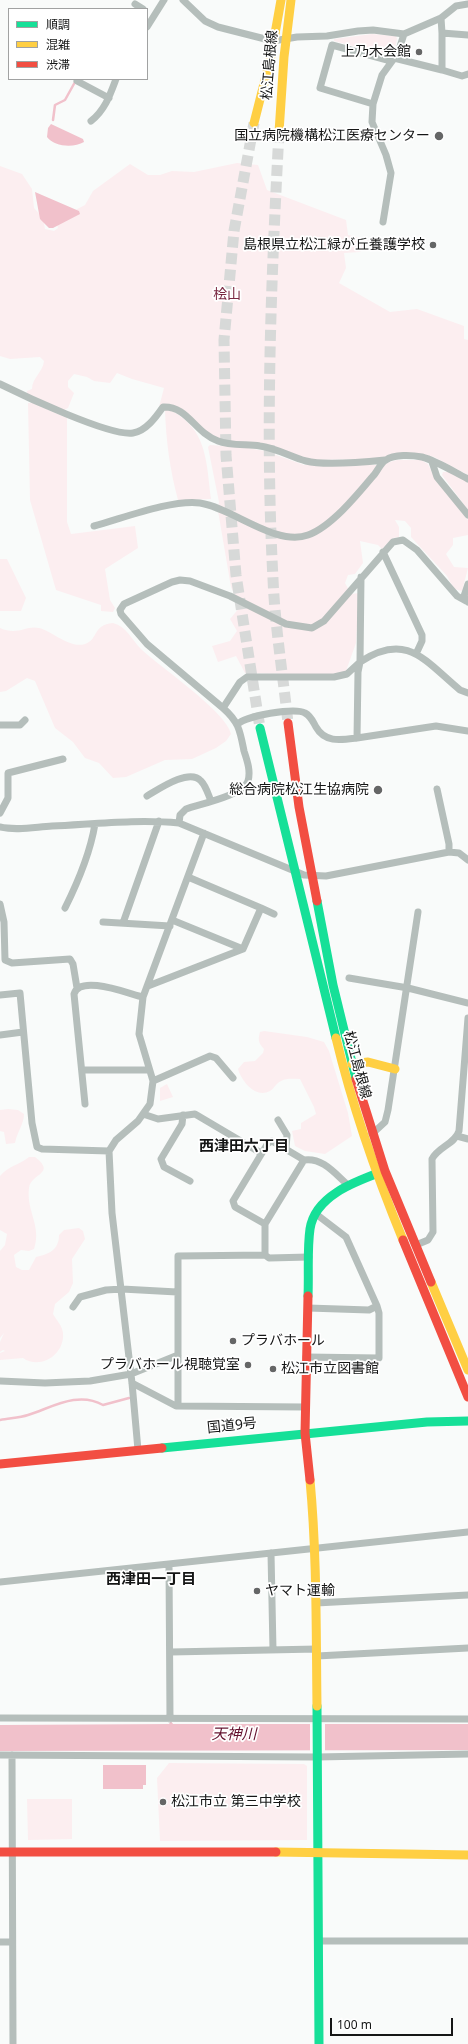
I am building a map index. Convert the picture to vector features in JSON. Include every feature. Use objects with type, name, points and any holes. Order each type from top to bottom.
[{"type":"main road","name":"松江島根線","points":[[254,123],[274,41],[281,0]]},
{"type":"main road","name":"松江島根線","points":[[279,132],[286,38],[292,0]]},
{"type":"main road","name":"松江島根線","points":[[288,723],[299,807],[333,985],[352,1064],[372,1134],[416,1246],[468,1370]]},
{"type":"main road","name":"松江島根線","points":[[260,728],[297,872],[339,1054],[376,1174],[468,1397]]},
{"type":"main road","points":[[352,1064],[368,1062],[395,1069]]},
{"type":"main road","points":[[319,2044],[316,1603],[314,1549],[305,1433],[310,1228],[316,1214],[330,1198],[349,1186],[386,1170]]},
{"type":"main road","name":"国道9号","points":[[0,1464],[305,1433],[427,1422],[468,1421]]},
{"type":"main road","points":[[0,1852],[318,1852],[468,1855]]},
{"type":"street","points":[[148,26],[164,0]]},
{"type":"street","points":[[184,0],[205,21],[218,27],[274,41],[286,38],[327,36],[374,30],[404,34],[441,18],[456,6],[468,4]]},
{"type":"street","points":[[135,4],[142,8]]},
{"type":"street","points":[[148,12],[154,16]]},
{"type":"street","points":[[441,18],[442,70]]},
{"type":"street","points":[[442,33],[468,35]]},
{"type":"street","points":[[383,222],[391,173],[386,155],[372,122],[373,104],[382,75],[398,53],[404,34]]},
{"type":"street","points":[[373,104],[320,88],[332,45],[462,76],[468,74]]},
{"type":"street","points":[[91,121],[100,115],[109,98],[116,80]]},
{"type":"street","points":[[77,81],[109,98]]},
{"type":"street","points":[[0,384],[23,396],[97,425],[118,431],[132,433],[141,430],[155,419],[163,408],[171,407],[183,413],[204,434],[219,442],[262,446],[308,462],[359,463],[412,456],[422,457],[468,479]]},
{"type":"street","points":[[94,526],[175,504],[199,503],[215,507],[280,536],[296,537],[308,535],[341,512],[385,460]]},
{"type":"street","points":[[432,462],[437,477],[468,515]]},
{"type":"street","points":[[179,823],[182,811],[239,791],[244,788],[249,780],[249,770],[238,724],[223,708],[142,639],[121,614],[120,610],[124,604],[172,582],[190,581],[230,596],[286,624],[312,628],[324,622],[361,577],[393,542],[403,540],[417,550],[457,596],[467,602]]},
{"type":"street","points":[[383,552],[422,635],[416,654]]},
{"type":"street","points":[[357,738],[361,577]]},
{"type":"street","points":[[467,602],[464,596],[468,584]]},
{"type":"street","points":[[223,708],[240,682],[247,677],[334,677],[347,674],[360,662],[372,654],[392,648],[405,649],[416,654],[460,690],[468,693]]},
{"type":"street","points":[[238,724],[246,718],[290,711],[302,712],[309,716],[325,738],[343,740],[436,726],[468,731]]},
{"type":"street","points":[[0,725],[20,725],[25,720]]},
{"type":"street","points":[[0,813],[8,798],[8,773],[63,759]]},
{"type":"street","points":[[147,796],[182,778],[191,776],[199,779],[203,783],[211,801]]},
{"type":"street","points":[[437,789],[449,844],[449,852]]},
{"type":"street","points":[[0,827],[15,829],[159,821],[179,823],[297,872],[312,876],[326,876],[449,852],[459,853],[468,860]]},
{"type":"street","points":[[123,923],[159,821]]},
{"type":"street","points":[[65,908],[83,870],[91,848],[95,824]]},
{"type":"street","points":[[138,1450],[122,1289],[111,1206],[109,1151],[116,1140],[143,1114],[150,1104],[153,1081],[139,1034],[143,998],[204,833]]},
{"type":"street","points":[[188,877],[274,914]]},
{"type":"street","points":[[0,904],[4,922],[4,958],[6,962],[70,959],[73,964],[77,988],[74,994],[85,1104]]},
{"type":"street","points":[[148,986],[243,950],[261,908]]},
{"type":"street","points":[[372,1134],[385,1122],[388,1110],[408,988],[418,912]]},
{"type":"street","points":[[103,922],[171,923],[243,950]]},
{"type":"street","points":[[349,978],[408,988],[468,1003]]},
{"type":"street","points":[[77,988],[96,984],[143,998]]},
{"type":"street","points":[[0,995],[20,993],[33,1129],[37,1147],[42,1149],[109,1151]]},
{"type":"street","points":[[416,1246],[428,1240],[433,1232],[432,1159],[437,1151],[457,1136],[460,1126],[468,1018]]},
{"type":"street","points":[[0,1035],[23,1032]]},
{"type":"street","points":[[153,1081],[210,1056],[216,1058],[233,1078]]},
{"type":"street","points":[[82,1070],[149,1070]]},
{"type":"street","points":[[143,1114],[158,1119],[195,1114],[261,1153]]},
{"type":"street","points":[[183,1115],[182,1124],[161,1159],[164,1167],[190,1181]]},
{"type":"street","points":[[278,1120],[287,1135],[286,1149]]},
{"type":"street","points":[[457,1136],[468,1139]]},
{"type":"street","points":[[265,1224],[235,1207],[233,1201],[269,1141],[304,1160],[311,1159],[321,1162],[349,1186]]},
{"type":"street","points":[[265,1255],[265,1224],[304,1160]]},
{"type":"street","points":[[306,1357],[379,1358],[380,1313],[377,1306],[346,1237],[316,1214]]},
{"type":"street","points":[[178,1406],[178,1256],[265,1255],[269,1258],[309,1257]]},
{"type":"street","points":[[73,1307],[80,1297],[106,1290],[122,1289],[177,1292]]},
{"type":"street","points":[[308,1308],[369,1310],[377,1306]]},
{"type":"street","points":[[0,1381],[45,1383],[90,1381],[131,1374],[178,1356]]},
{"type":"street","points":[[132,1383],[164,1402],[178,1406],[305,1407]]},
{"type":"street","points":[[0,1582],[468,1532]]},
{"type":"street","points":[[271,1553],[273,1650]]},
{"type":"street","points":[[169,1564],[171,1652],[170,1719]]},
{"type":"street","points":[[316,1603],[468,1595]]},
{"type":"street","points":[[171,1652],[273,1650],[317,1653],[468,1648]]},
{"type":"street","points":[[0,1718],[468,1719]]},
{"type":"street","points":[[0,1755],[468,1754]]},
{"type":"street","points":[[12,1755],[13,2044]]},
{"type":"street","points":[[319,1941],[468,1941]]},
{"type":"street","points":[[0,1942],[12,1942]]},
{"type":"green space","points":[[372,34],[396,36],[397,39],[394,53],[387,55],[334,41],[334,39]]},
{"type":"green space","name":"桧山","points":[[237,163],[258,165],[267,190],[346,220],[348,235],[369,240],[360,252],[344,253],[346,268],[339,283],[390,312],[417,309],[464,326],[464,339],[468,340],[468,475],[434,457],[422,454],[369,459],[308,460],[263,445],[219,441],[172,406],[159,407],[164,388],[117,373],[110,383],[94,381],[87,377],[74,374],[68,381],[68,387],[74,393],[68,408],[64,410],[27,396],[27,391],[32,389],[32,385],[42,368],[44,361],[40,357],[10,359],[0,356],[0,166],[22,174],[32,189],[34,208],[43,218],[45,229],[54,231],[58,228],[56,220],[85,205],[93,191],[130,164],[148,175],[160,175],[172,171],[194,172]]},
{"type":"green space","points":[[28,403],[33,403],[67,418],[67,522],[71,534],[135,526],[138,548],[105,569],[110,600],[115,608],[113,612],[101,611],[101,605],[56,590],[30,500]]},
{"type":"green space","points":[[165,410],[173,412],[184,419],[198,436],[205,456],[211,499],[178,500],[169,455]]},
{"type":"green space","points":[[210,445],[242,447],[265,451],[304,465],[379,465],[397,460],[421,460],[428,464],[435,479],[468,520],[468,535],[453,538],[453,545],[446,554],[454,567],[468,568],[462,591],[454,589],[447,576],[411,537],[411,528],[405,521],[395,520],[399,527],[399,537],[393,538],[382,549],[378,545],[360,541],[363,563],[355,574],[348,575],[345,583],[351,594],[359,593],[356,643],[346,671],[335,675],[245,673],[236,656],[218,662],[212,646],[230,641],[237,631],[230,619],[245,601],[234,594],[231,587],[218,511],[219,502],[208,447]]},
{"type":"green space","points":[[443,472],[449,472],[468,482],[468,510],[442,475]]},
{"type":"green space","points":[[0,559],[7,559],[26,598],[21,611],[0,611]]},
{"type":"green space","points":[[113,623],[122,627],[141,649],[192,690],[218,714],[227,725],[231,734],[226,741],[216,748],[192,759],[165,760],[126,777],[113,778],[99,763],[85,758],[73,742],[55,728],[35,681],[27,678],[6,691],[0,692],[0,628],[17,631],[34,627],[39,628],[67,642],[79,645],[89,642],[102,626]]},
{"type":"green space","points":[[264,1031],[307,1037],[324,1042],[329,1051],[348,1113],[352,1136],[325,1154],[305,1151],[295,1146],[292,1131],[301,1129],[301,1123],[316,1114],[300,1079],[283,1080],[273,1089],[264,1093],[254,1090],[245,1083],[242,1078],[238,1069],[244,1062],[255,1061],[263,1053],[264,1049],[259,1039],[260,1032]]},
{"type":"green space","points":[[167,1084],[173,1097],[160,1101],[160,1088]]},
{"type":"green space","points":[[0,1110],[18,1110],[24,1114],[15,1143],[6,1144],[4,1132],[0,1131]]},
{"type":"green space","points":[[29,1157],[35,1157],[44,1167],[41,1173],[31,1183],[29,1188],[36,1241],[34,1249],[29,1251],[21,1250],[14,1255],[16,1267],[22,1270],[29,1270],[36,1257],[49,1253],[55,1248],[59,1240],[59,1235],[64,1230],[79,1228],[83,1231],[85,1239],[72,1259],[73,1283],[69,1292],[55,1304],[53,1314],[62,1330],[63,1341],[56,1354],[44,1361],[37,1362],[23,1358],[0,1360],[0,1353],[5,1351],[3,1350],[0,1352],[0,1342],[4,1333],[0,1338],[0,1251],[5,1245],[7,1234],[0,1230],[0,1176],[6,1170]]},
{"type":"green space","points":[[169,1763],[304,1764],[307,1766],[307,1840],[160,1841],[157,1778]]},
{"type":"green space","points":[[27,1799],[72,1799],[72,1839],[28,1840]]},
{"type":"water","points":[[51,124],[83,139],[84,142],[70,146],[54,143],[47,137],[48,128]]},
{"type":"water","points":[[35,192],[79,211],[80,214],[53,228],[49,228],[40,219]]},
{"type":"water","name":"天神川","points":[[171,1721],[173,1724],[468,1724],[468,1750],[0,1751],[0,1725],[169,1724]]},
{"type":"water","points":[[103,1765],[146,1765],[146,1785],[143,1785],[143,1789],[103,1789]]},
{"type":"pier","points":[[310,1722],[325,1722],[325,1752],[310,1752]]},
{"type":"waterway","points":[[53,120],[55,105],[65,100],[75,82]]},
{"type":"waterway","points":[[0,1420],[25,1416],[75,1400],[94,1401],[103,1405],[129,1398]]},
{"type":"tunnel","points":[[254,123],[234,231],[224,340],[226,455],[236,575],[260,728]]},
{"type":"tunnel","points":[[279,132],[271,300],[269,467],[274,597],[288,723]]},
{"type":"traffic: fast","points":[[260,728],[336,1038]]},
{"type":"traffic: fast","points":[[317,901],[333,985],[356,1079]]},
{"type":"traffic: fast","points":[[308,1296],[308,1254],[310,1229],[314,1217],[320,1207],[328,1198],[339,1191],[384,1171]]},
{"type":"traffic: fast","points":[[162,1448],[427,1422],[468,1421]]},
{"type":"traffic: fast","points":[[317,1706],[319,2044]]},
{"type":"traffic: slow","points":[[254,123],[271,56],[281,0]]},
{"type":"traffic: slow","points":[[279,132],[284,57],[291,0]]},
{"type":"traffic: slow","points":[[336,1038],[365,1140],[403,1240]]},
{"type":"traffic: slow","points":[[352,1064],[368,1062],[395,1069]]},
{"type":"traffic: slow","points":[[431,1282],[468,1370]]},
{"type":"traffic: slow","points":[[310,1480],[315,1565],[317,1706]]},
{"type":"traffic: slow","points":[[276,1852],[468,1855]]},
{"type":"traffic: jam","points":[[288,723],[299,807],[317,901]]},
{"type":"traffic: jam","points":[[356,1079],[385,1171],[431,1282]]},
{"type":"traffic: jam","points":[[403,1240],[468,1397]]},
{"type":"traffic: jam","points":[[308,1296],[305,1433],[310,1480]]},
{"type":"traffic: jam","points":[[0,1464],[162,1448]]},
{"type":"traffic: jam","points":[[0,1852],[276,1852]]},
{"type":"place","name":"上乃木会館","points":[[419,52]]},
{"type":"place","name":"国立病院機構松江医療センター","points":[[439,136]]},
{"type":"place","name":"島根県立松江緑が丘養護学校","points":[[433,245]]},
{"type":"place","name":"総合病院松江生協病院","points":[[378,790]]},
{"type":"place","name":"プラバホール","points":[[233,1341]]},
{"type":"place","name":"プラバホール視聴覚室","points":[[248,1365]]},
{"type":"place","name":"松江市立図書館","points":[[273,1369]]},
{"type":"place","name":"ヤマト運輸","points":[[257,1591]]},
{"type":"place","name":"松江市立 第三中学校","points":[[163,1802]]},
{"type":"district","name":"西津田六丁目","points":[[244,1147]]},
{"type":"district","name":"西津田一丁目","points":[[151,1580]]}]
